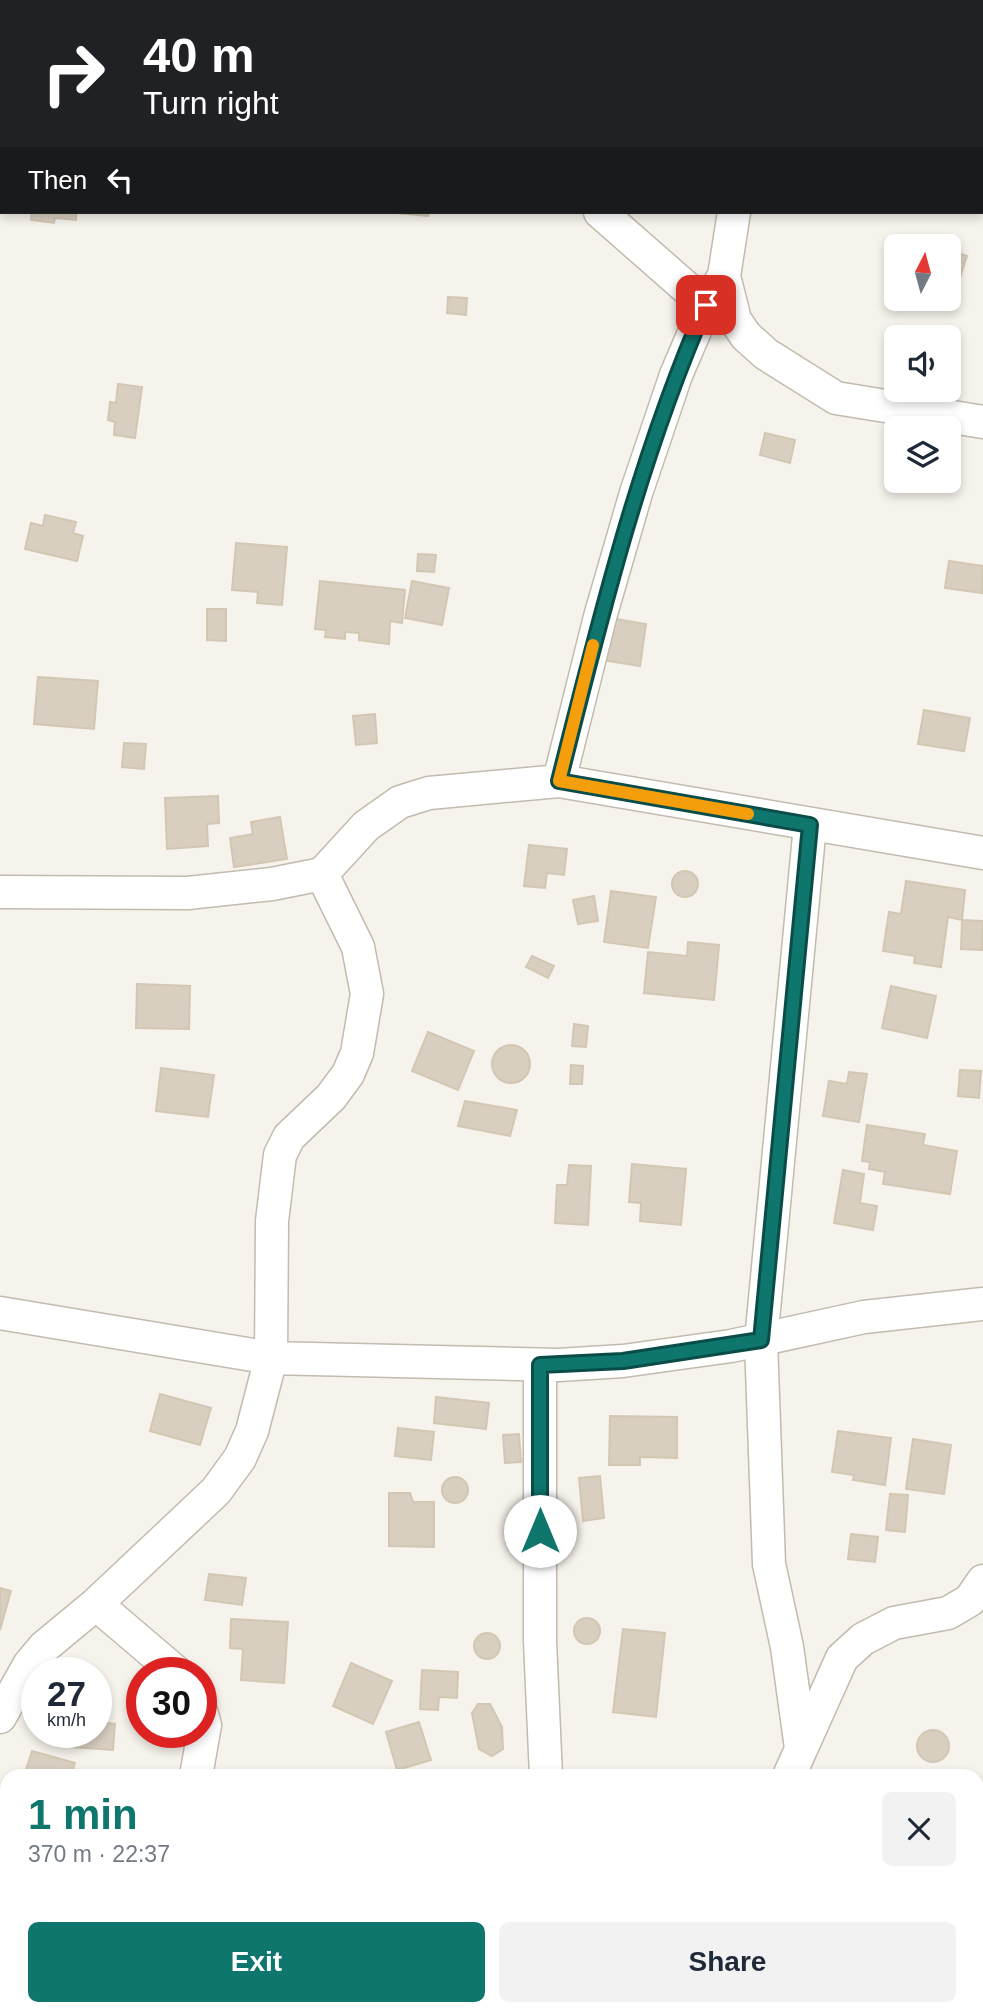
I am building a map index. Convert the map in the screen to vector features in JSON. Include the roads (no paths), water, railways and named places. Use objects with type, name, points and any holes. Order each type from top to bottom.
[{"type":"street","points":[[602,214],[706,305]]},
{"type":"street","points":[[734,214],[724,276],[735,320],[746,336],[766,354],[836,398],[983,422]]},
{"type":"street","points":[[559,781],[600,617],[636,493],[676,375],[706,305],[724,276]]},
{"type":"street","points":[[0,892],[188,892],[272,884],[322,874],[366,826],[400,802],[439,791],[559,781],[983,853]]},
{"type":"street","points":[[795,1762],[787,1647],[769,1564],[761,1340],[810,825]]},
{"type":"street","points":[[0,1717],[29,1665],[44,1647],[96,1604],[216,1491],[230,1472],[252,1431],[271,1358],[272,1221],[280,1156],[289,1137],[331,1097],[348,1074],[357,1052],[367,994],[358,947],[322,874]]},
{"type":"street","points":[[0,1313],[271,1358],[540,1365],[623,1361],[761,1340],[864,1317],[983,1304]]},
{"type":"street","points":[[540,1365],[540,1641],[545,1769]]},
{"type":"street","points":[[795,1762],[842,1658],[863,1639],[894,1623],[948,1614],[970,1600],[983,1581]]},
{"type":"street","points":[[96,1604],[158,1657]]},
{"type":"street","points":[[197,1769],[201,1748]]}]
